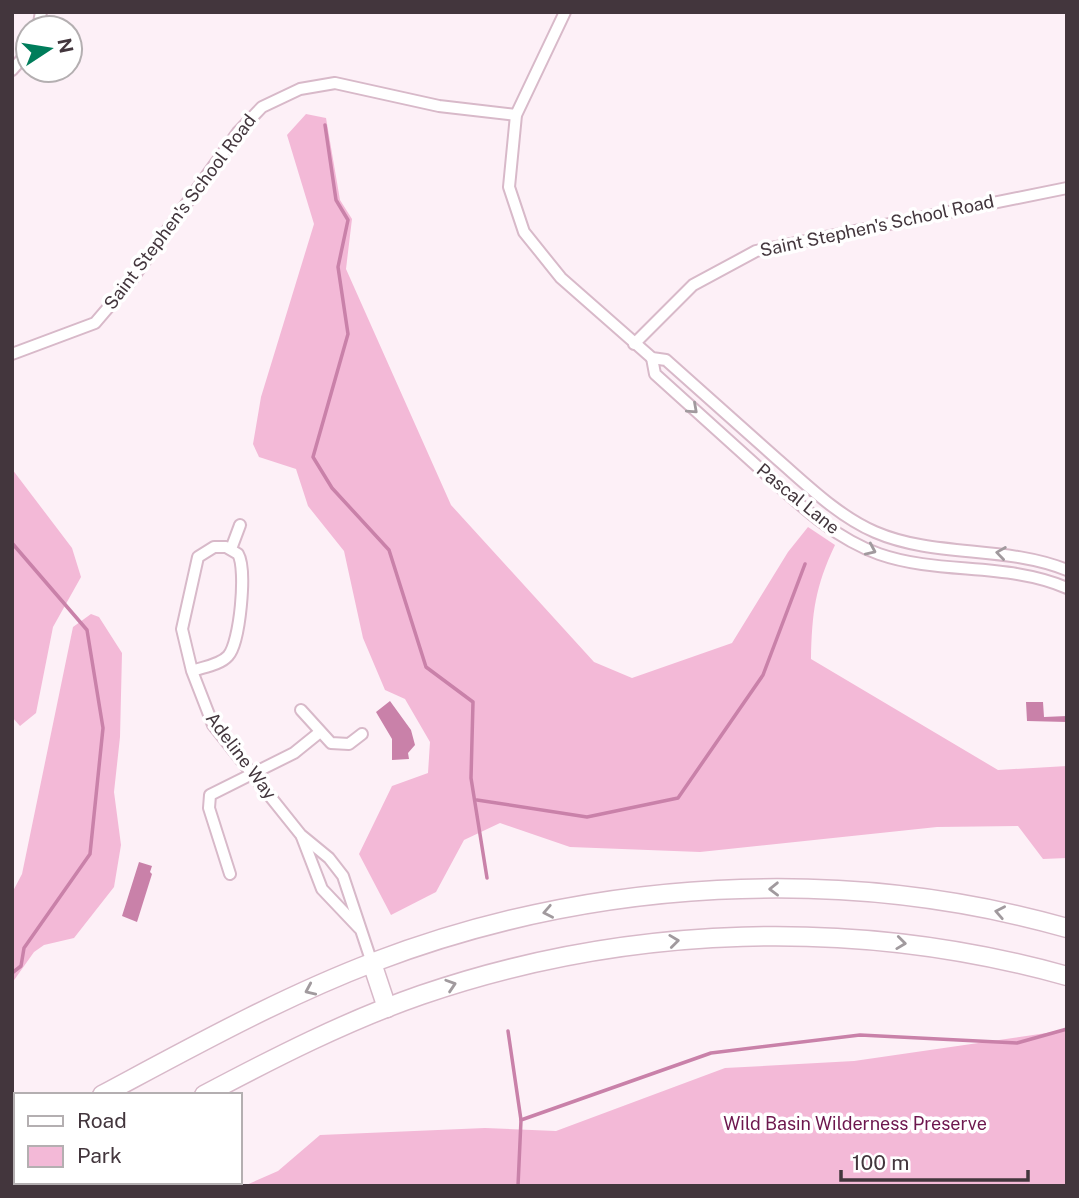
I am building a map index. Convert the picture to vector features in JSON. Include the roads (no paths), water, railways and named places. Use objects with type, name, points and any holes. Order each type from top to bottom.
[{"type":"highway","points":[[106,1093],[301,994],[372,963],[446,937],[522,917],[627,898],[723,891],[823,890],[895,896],[971,907],[1067,928]]},
{"type":"highway","points":[[208,1093],[323,1035],[471,979],[616,948],[736,936],[891,942],[983,955],[1067,976]]},
{"type":"highway","points":[[372,963],[387,1009]]},
{"type":"street","name":"Pascal Lane","points":[[565,12],[516,115],[509,187],[524,232],[561,278],[634,344],[652,358],[666,360],[822,498],[852,519],[875,532],[899,539],[1041,560],[1067,570]]},
{"type":"street","name":"Saint Stephen's School Road","points":[[12,354],[95,323],[130,282],[238,132],[262,107],[300,89],[335,83],[439,106],[516,115]]},
{"type":"street","name":"Saint Stephen's School Road","points":[[634,344],[693,285],[756,251],[1067,188]]},
{"type":"street","name":"Pascal Lane","points":[[652,358],[655,374],[818,520],[879,554],[1022,573],[1067,588]]},
{"type":"street","points":[[192,671],[223,660],[233,646],[244,575],[240,557],[231,549],[240,525]]},
{"type":"street","name":"Adeline Way","points":[[231,549],[209,548],[197,561],[182,629],[192,671],[210,721],[301,835],[329,858],[343,876],[372,963]]},
{"type":"street","points":[[972,567],[977,550]]},
{"type":"street","points":[[301,710],[328,741],[341,745],[353,742],[362,734]]},
{"type":"street","points":[[230,874],[209,808],[209,798],[217,790],[294,753],[320,732]]},
{"type":"street","name":"Adeline Way","points":[[301,835],[322,889],[361,930]]},
{"type":"street","points":[[322,889],[343,876]]},
{"type":"waterway","points":[[325,125],[336,200],[348,220],[338,267],[348,334],[313,457],[332,488],[389,550],[426,667],[473,702],[471,778],[487,878]]},
{"type":"waterway","points":[[12,543],[87,630],[103,728],[90,854],[24,948],[21,966],[12,973]]},
{"type":"waterway","points":[[477,800],[587,817],[678,798],[763,675],[805,564]]},
{"type":"waterway","points":[[518,1186],[521,1120],[711,1053],[860,1035],[1017,1043],[1067,1029]]},
{"type":"waterway","points":[[508,1031],[521,1120]]},
{"type":"park label","name":"Wild Basin Wilderness Preserve","points":[[855,1124]]}]
